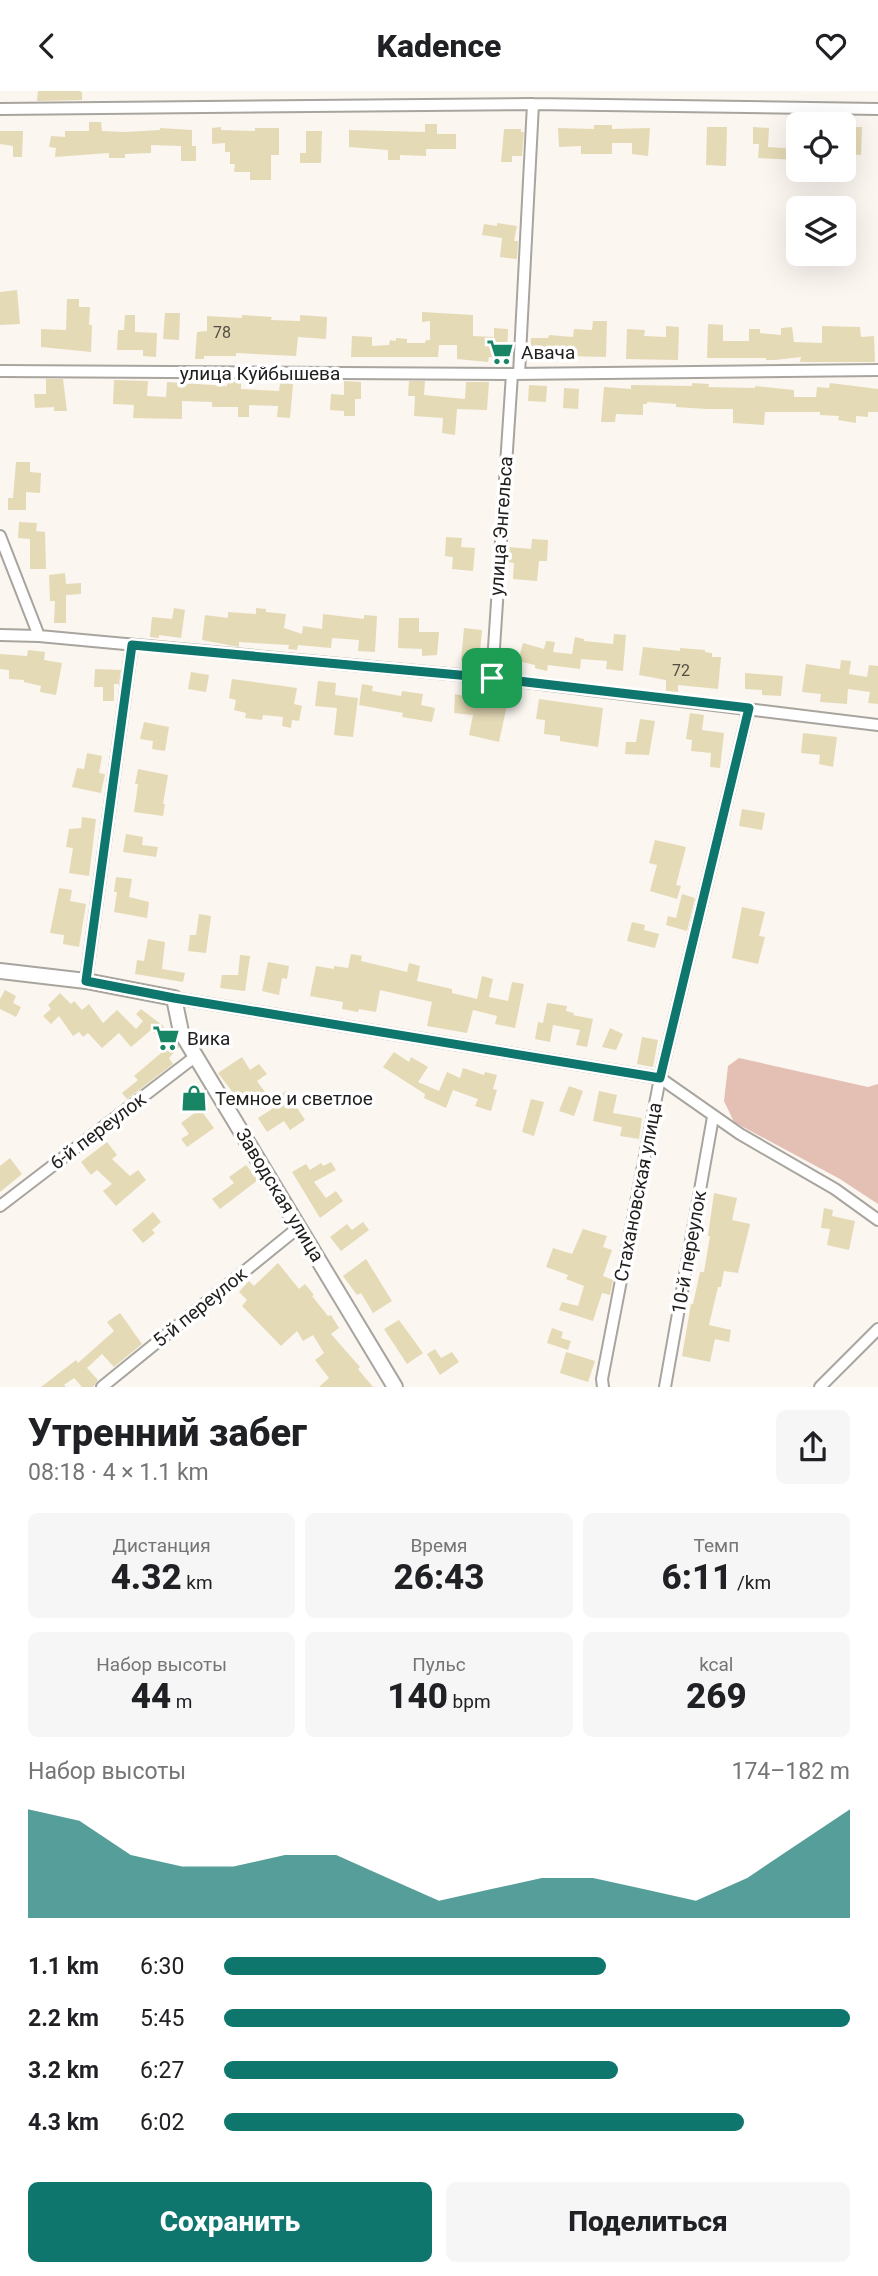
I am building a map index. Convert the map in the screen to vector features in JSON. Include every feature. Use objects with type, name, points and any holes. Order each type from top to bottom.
[{"type":"street","points":[[0,109],[533,104],[878,109]]},
{"type":"street","points":[[516,374],[533,104]]},
{"type":"street","name":"улица Куйбышева","points":[[0,371],[516,374],[878,370]]},
{"type":"street","name":"улица Энгельса","points":[[492,678],[516,374]]},
{"type":"street","points":[[0,536],[39,636]]},
{"type":"street","points":[[0,635],[39,636],[492,678],[878,725]]},
{"type":"street","points":[[86,981],[132,645]]},
{"type":"street","points":[[749,708],[660,1078],[713,1117],[835,1189],[878,1220]]},
{"type":"street","name":"Стахановская улица","points":[[0,971],[86,981],[660,1078],[602,1379],[603,1387]]},
{"type":"street","name":"Заводская улица","points":[[174,998],[177,1022],[196,1056],[396,1387]]},
{"type":"street","name":"6-й переулок","points":[[0,1206],[196,1056]]},
{"type":"street","name":"10-й переулок","points":[[665,1387],[713,1117]]},
{"type":"street","name":"5-й переулок","points":[[102,1387],[299,1227]]},
{"type":"street","points":[[820,1387],[878,1329]]},
{"type":"shaded area","points":[[739,1058],[868,1087],[878,1084],[878,1204],[840,1179],[734,1122],[724,1101],[728,1066]]},
{"type":"building","points":[[38,91],[79,91],[82,92],[82,100],[37,101]]},
{"type":"building","points":[[89,122],[101,122],[102,131],[125,132],[160,128],[192,130],[196,161],[181,161],[181,146],[151,145],[151,153],[125,154],[125,158],[109,158],[109,153],[55,157],[56,148],[49,147],[51,136],[65,137],[65,131],[89,131]]},
{"type":"building","points":[[425,124],[437,124],[437,134],[456,134],[456,149],[426,149],[426,156],[400,155],[400,160],[388,160],[388,150],[349,147],[349,130],[425,132]]},
{"type":"building","points":[[594,125],[612,125],[612,129],[650,128],[648,156],[632,154],[632,143],[612,143],[612,154],[581,154],[581,146],[559,147],[558,128],[594,129]]},
{"type":"building","points":[[221,127],[221,130],[255,131],[255,128],[279,128],[279,155],[271,155],[271,180],[250,180],[250,172],[234,172],[235,164],[230,164],[230,152],[225,152],[225,143],[212,144],[212,128]]},
{"type":"building","points":[[707,127],[727,127],[726,166],[706,165]]},
{"type":"building","points":[[753,127],[769,128],[768,147],[786,148],[786,159],[758,158],[759,144],[753,144]]},
{"type":"building","points":[[856,127],[862,127],[861,155],[856,155]]},
{"type":"building","points":[[504,129],[521,129],[521,132],[524,132],[522,156],[512,156],[512,162],[501,162]]},
{"type":"building","points":[[0,131],[23,131],[22,157],[13,157],[13,146],[0,144]]},
{"type":"building","points":[[306,131],[322,131],[321,163],[300,163],[300,153],[306,153]]},
{"type":"building","points":[[497,223],[517,226],[514,241],[518,241],[517,259],[500,257],[502,238],[482,235],[484,224],[497,226]]},
{"type":"building","points":[[17,290],[20,324],[0,325],[0,292]]},
{"type":"building","points":[[67,299],[79,299],[79,307],[90,307],[91,352],[41,347],[41,329],[66,330]]},
{"type":"building","points":[[422,312],[473,315],[473,336],[494,337],[494,328],[508,329],[507,358],[489,357],[488,362],[457,359],[457,345],[439,345],[438,357],[351,357],[352,336],[372,337],[372,346],[389,345],[390,340],[396,341],[396,338],[407,339],[407,343],[425,343],[430,340],[430,321],[422,322]]},
{"type":"building","points":[[165,313],[180,313],[179,340],[163,339]]},
{"type":"building","points":[[125,315],[135,315],[135,332],[157,333],[156,357],[143,356],[143,350],[117,350],[118,330],[124,330]]},
{"type":"building","points":[[242,315],[300,321],[300,315],[327,317],[326,339],[298,337],[296,356],[236,353],[236,356],[204,356],[204,359],[195,359],[197,332],[207,331],[207,316],[242,318]]},
{"type":"building","points":[[593,321],[607,321],[606,357],[566,356],[567,350],[550,348],[549,356],[530,354],[531,338],[548,338],[549,335],[573,337],[574,329],[592,330]]},
{"type":"building","points":[[708,324],[723,325],[723,341],[749,341],[749,329],[781,335],[781,328],[792,327],[794,342],[822,343],[822,326],[860,327],[861,337],[874,336],[875,362],[800,362],[801,357],[775,360],[707,358]]},
{"type":"building","points":[[666,326],[679,327],[678,360],[626,359],[627,329],[645,330],[644,336],[666,337]]},
{"type":"building","points":[[46,379],[63,379],[67,411],[54,411],[54,407],[35,408],[34,394],[46,394]]},
{"type":"building","points":[[114,380],[148,381],[147,396],[166,397],[167,382],[227,386],[227,381],[241,381],[241,389],[279,391],[280,383],[293,384],[290,418],[277,417],[278,406],[249,405],[249,417],[238,417],[238,407],[212,407],[212,402],[182,401],[182,419],[133,418],[134,405],[113,404]]},
{"type":"building","points":[[344,381],[361,382],[361,399],[355,399],[355,416],[344,416],[344,411],[330,410],[331,394],[344,395]]},
{"type":"building","points":[[409,381],[425,381],[424,395],[465,399],[466,382],[489,382],[487,410],[457,409],[455,435],[442,433],[443,418],[414,416],[415,396],[408,396]]},
{"type":"building","points":[[692,383],[709,384],[708,387],[755,386],[794,390],[794,397],[816,397],[817,387],[829,388],[830,383],[878,389],[878,412],[868,412],[868,417],[856,416],[856,423],[838,420],[839,416],[820,415],[820,412],[765,412],[764,425],[733,423],[733,409],[676,407],[676,404],[647,402],[643,404],[643,415],[616,414],[615,422],[601,422],[604,387],[631,389],[631,385],[692,386]]},
{"type":"building","points":[[529,385],[547,386],[546,402],[528,401]]},
{"type":"building","points":[[564,388],[579,389],[578,409],[563,408]]},
{"type":"building","points":[[16,462],[30,462],[30,472],[41,473],[40,493],[26,492],[26,510],[8,510],[8,498],[13,498]]},
{"type":"building","points":[[19,522],[37,523],[36,531],[45,532],[46,569],[30,569],[30,539],[18,538]]},
{"type":"building","points":[[446,537],[462,538],[461,547],[475,548],[473,571],[452,569],[453,557],[445,556]]},
{"type":"building","points":[[532,539],[548,540],[547,561],[539,561],[537,581],[513,579],[514,563],[508,562],[509,547],[531,549]]},
{"type":"building","points":[[65,573],[66,584],[81,583],[81,594],[66,595],[66,623],[54,623],[55,601],[50,601],[49,575]]},
{"type":"building","points":[[174,608],[185,610],[181,638],[159,635],[159,638],[150,637],[152,617],[172,619]]},
{"type":"building","points":[[256,608],[286,614],[284,628],[302,634],[303,626],[322,629],[323,614],[364,619],[364,615],[377,616],[375,652],[358,651],[359,640],[332,638],[331,648],[298,645],[297,650],[288,649],[289,645],[239,642],[239,647],[202,640],[205,615],[228,618],[228,612],[256,614]]},
{"type":"building","points":[[399,618],[419,618],[419,632],[439,632],[437,655],[422,656],[422,649],[398,648]]},
{"type":"building","points":[[464,628],[482,630],[479,663],[461,661]]},
{"type":"building","points":[[614,634],[626,635],[623,671],[606,669],[607,661],[581,659],[580,669],[548,665],[547,671],[518,661],[523,643],[544,649],[546,641],[555,642],[553,652],[572,654],[575,637],[584,641],[613,644]]},
{"type":"building","points":[[643,647],[680,651],[680,648],[705,650],[712,653],[712,657],[721,657],[718,689],[678,685],[678,692],[666,691],[666,680],[639,675]]},
{"type":"building","points":[[28,650],[45,652],[44,660],[62,663],[56,695],[40,692],[41,686],[24,680],[9,679],[9,670],[0,669],[0,654],[27,656]]},
{"type":"building","points":[[841,660],[851,661],[849,674],[867,677],[869,665],[878,666],[878,704],[868,703],[870,692],[848,689],[847,704],[820,702],[821,694],[802,692],[806,664],[840,669]]},
{"type":"building","points":[[95,669],[121,670],[119,684],[114,684],[114,701],[103,701],[103,687],[94,687]]},
{"type":"building","points":[[191,672],[209,675],[206,692],[188,689]]},
{"type":"building","points":[[745,673],[783,676],[781,696],[762,695],[762,690],[745,689]]},
{"type":"building","points":[[232,679],[297,688],[294,704],[302,706],[299,721],[292,720],[291,728],[282,726],[283,717],[263,715],[262,720],[245,718],[246,713],[234,710],[236,700],[229,698]]},
{"type":"building","points":[[318,681],[336,683],[335,695],[358,698],[353,737],[334,735],[337,708],[315,706]]},
{"type":"building","points":[[362,684],[373,686],[372,691],[401,696],[402,691],[423,694],[421,705],[435,708],[432,722],[402,717],[403,713],[359,705]]},
{"type":"building","points":[[455,694],[507,705],[499,742],[469,735],[473,715],[454,713]]},
{"type":"building","points":[[539,699],[603,708],[598,747],[560,741],[560,736],[544,734],[545,720],[536,719]]},
{"type":"building","points":[[690,713],[704,715],[702,730],[724,733],[720,768],[710,767],[711,753],[691,751],[692,740],[686,739]]},
{"type":"building","points":[[640,719],[655,721],[649,755],[625,754],[626,742],[636,742]]},
{"type":"building","points":[[144,722],[169,727],[165,751],[152,749],[153,741],[140,739]]},
{"type":"building","points":[[803,733],[837,737],[833,767],[819,764],[820,755],[801,753]]},
{"type":"building","points":[[87,753],[102,756],[99,773],[105,774],[101,793],[72,787],[77,768],[84,769]]},
{"type":"building","points":[[138,769],[168,775],[163,816],[134,812]]},
{"type":"building","points":[[742,809],[765,813],[762,830],[739,826]]},
{"type":"building","points":[[82,817],[96,819],[89,876],[69,873],[73,848],[66,847],[69,829],[81,828]]},
{"type":"building","points":[[126,834],[143,837],[142,845],[158,847],[156,857],[123,852]]},
{"type":"building","points":[[655,840],[686,847],[676,885],[681,886],[677,899],[650,891],[657,865],[649,863]]},
{"type":"building","points":[[116,877],[132,879],[129,897],[149,902],[147,918],[114,912]]},
{"type":"building","points":[[59,888],[72,890],[70,901],[86,904],[79,947],[63,944],[64,935],[50,933]]},
{"type":"building","points":[[682,894],[695,898],[687,931],[666,925],[668,916],[676,918]]},
{"type":"building","points":[[742,907],[765,912],[759,936],[765,937],[758,964],[732,958]]},
{"type":"building","points":[[199,914],[211,916],[206,953],[188,951],[190,935],[196,935]]},
{"type":"building","points":[[632,922],[645,925],[644,930],[659,934],[655,948],[627,941]]},
{"type":"building","points":[[148,939],[165,942],[162,969],[185,973],[183,982],[135,974],[137,960],[144,961]]},
{"type":"building","points":[[351,954],[362,956],[361,961],[407,972],[409,963],[420,966],[417,981],[452,989],[452,993],[477,999],[482,976],[493,979],[489,997],[508,1001],[512,982],[524,984],[515,1028],[495,1024],[497,1016],[473,1010],[467,1033],[427,1026],[432,1002],[380,990],[376,1012],[342,1009],[343,1002],[310,996],[316,966],[348,968]]},
{"type":"building","points":[[240,955],[250,956],[245,991],[220,988],[222,975],[238,975]]},
{"type":"building","points":[[268,962],[289,966],[287,979],[282,978],[279,995],[262,991]]},
{"type":"building","points":[[5,990],[16,996],[13,1003],[21,1007],[16,1017],[0,1009],[0,999]]},
{"type":"building","points":[[60,993],[71,1004],[74,1001],[82,1010],[89,1004],[103,1023],[117,1010],[136,1029],[143,1021],[136,1014],[141,1009],[162,1025],[179,1047],[169,1058],[173,1064],[127,1099],[122,1093],[138,1080],[134,1076],[168,1047],[151,1030],[131,1047],[119,1033],[102,1048],[88,1033],[83,1037],[79,1032],[73,1036],[59,1016],[51,1024],[43,1016],[51,1009],[48,1005]]},
{"type":"building","points":[[547,1003],[567,1006],[566,1011],[574,1013],[573,1015],[593,1019],[587,1047],[576,1045],[580,1030],[553,1025],[550,1042],[535,1039],[538,1022],[543,1023]]},
{"type":"building","points":[[610,1028],[623,1034],[616,1050],[602,1047]]},
{"type":"building","points":[[642,1037],[658,1040],[653,1067],[637,1064]]},
{"type":"building","points":[[394,1052],[409,1062],[411,1057],[428,1067],[418,1082],[439,1091],[447,1072],[460,1078],[463,1068],[484,1075],[485,1072],[497,1075],[493,1089],[497,1090],[491,1111],[475,1106],[478,1099],[453,1090],[446,1108],[424,1098],[425,1094],[383,1067]]},
{"type":"building","points":[[242,1057],[250,1070],[259,1064],[267,1074],[257,1081],[265,1092],[244,1107],[218,1073]]},
{"type":"building","points":[[569,1086],[583,1091],[574,1116],[559,1111]]},
{"type":"building","points":[[286,1091],[305,1120],[290,1130],[284,1121],[267,1132],[258,1118],[275,1107],[271,1101]]},
{"type":"building","points":[[599,1091],[617,1095],[613,1113],[642,1118],[639,1139],[620,1136],[622,1127],[593,1121]]},
{"type":"building","points":[[531,1099],[544,1102],[534,1136],[522,1132]]},
{"type":"building","points":[[200,1109],[214,1128],[187,1147],[181,1139],[189,1134],[181,1123]]},
{"type":"building","points":[[107,1142],[117,1155],[112,1159],[130,1176],[138,1170],[146,1180],[116,1206],[103,1191],[112,1184],[97,1170],[91,1175],[81,1162]]},
{"type":"building","points":[[10,1158],[22,1174],[0,1192],[0,1166]]},
{"type":"building","points":[[331,1162],[336,1170],[314,1182],[326,1198],[336,1191],[343,1201],[320,1218],[292,1172],[306,1164],[310,1170],[321,1163],[323,1166]]},
{"type":"building","points":[[246,1165],[258,1180],[220,1209],[212,1199],[234,1183],[229,1177]]},
{"type":"building","points":[[714,1193],[737,1198],[732,1220],[750,1224],[738,1273],[724,1271],[721,1287],[718,1287],[709,1325],[731,1330],[729,1342],[715,1339],[710,1362],[682,1356],[691,1304],[700,1272],[704,1272]]},
{"type":"building","points":[[824,1208],[833,1210],[832,1216],[855,1221],[849,1250],[827,1245],[830,1229],[821,1228]]},
{"type":"building","points":[[153,1212],[161,1222],[152,1230],[155,1233],[143,1243],[132,1230]]},
{"type":"building","points":[[363,1222],[369,1230],[341,1251],[330,1237],[347,1224],[352,1230]]},
{"type":"building","points":[[583,1229],[607,1236],[603,1247],[612,1250],[603,1276],[613,1280],[610,1295],[602,1293],[593,1321],[559,1310],[562,1302],[578,1306],[584,1286],[566,1279],[568,1275],[546,1267],[553,1248],[572,1254]]},
{"type":"building","points":[[366,1259],[392,1301],[373,1313],[361,1293],[357,1295],[343,1276]]},
{"type":"building","points":[[278,1263],[299,1289],[305,1284],[328,1316],[331,1315],[339,1328],[331,1334],[360,1367],[358,1369],[373,1387],[319,1387],[329,1378],[315,1360],[324,1353],[313,1335],[303,1341],[297,1331],[281,1346],[242,1306],[247,1300],[239,1292],[249,1281],[254,1286]]},
{"type":"building","points":[[120,1313],[142,1344],[114,1367],[102,1354],[87,1368],[98,1380],[93,1387],[82,1387],[74,1378],[64,1385],[66,1387],[41,1387],[76,1360],[78,1363],[114,1331],[107,1322]]},
{"type":"building","points":[[399,1320],[423,1353],[407,1364],[384,1329]]},
{"type":"building","points":[[552,1328],[563,1332],[561,1338],[571,1341],[568,1350],[547,1343]]},
{"type":"building","points":[[435,1349],[441,1358],[452,1352],[459,1362],[440,1375],[427,1354]]},
{"type":"building","points":[[566,1352],[595,1361],[588,1382],[560,1373]]},
{"type":"place","name":"Авача","points":[[500,352]]},
{"type":"place","name":"Вика","points":[[166,1038]]},
{"type":"place","name":"Темное и светлое","points":[[194,1098]]},
{"type":"route","points":[[132,645],[492,678],[749,708],[660,1078],[86,981],[132,645]]}]
